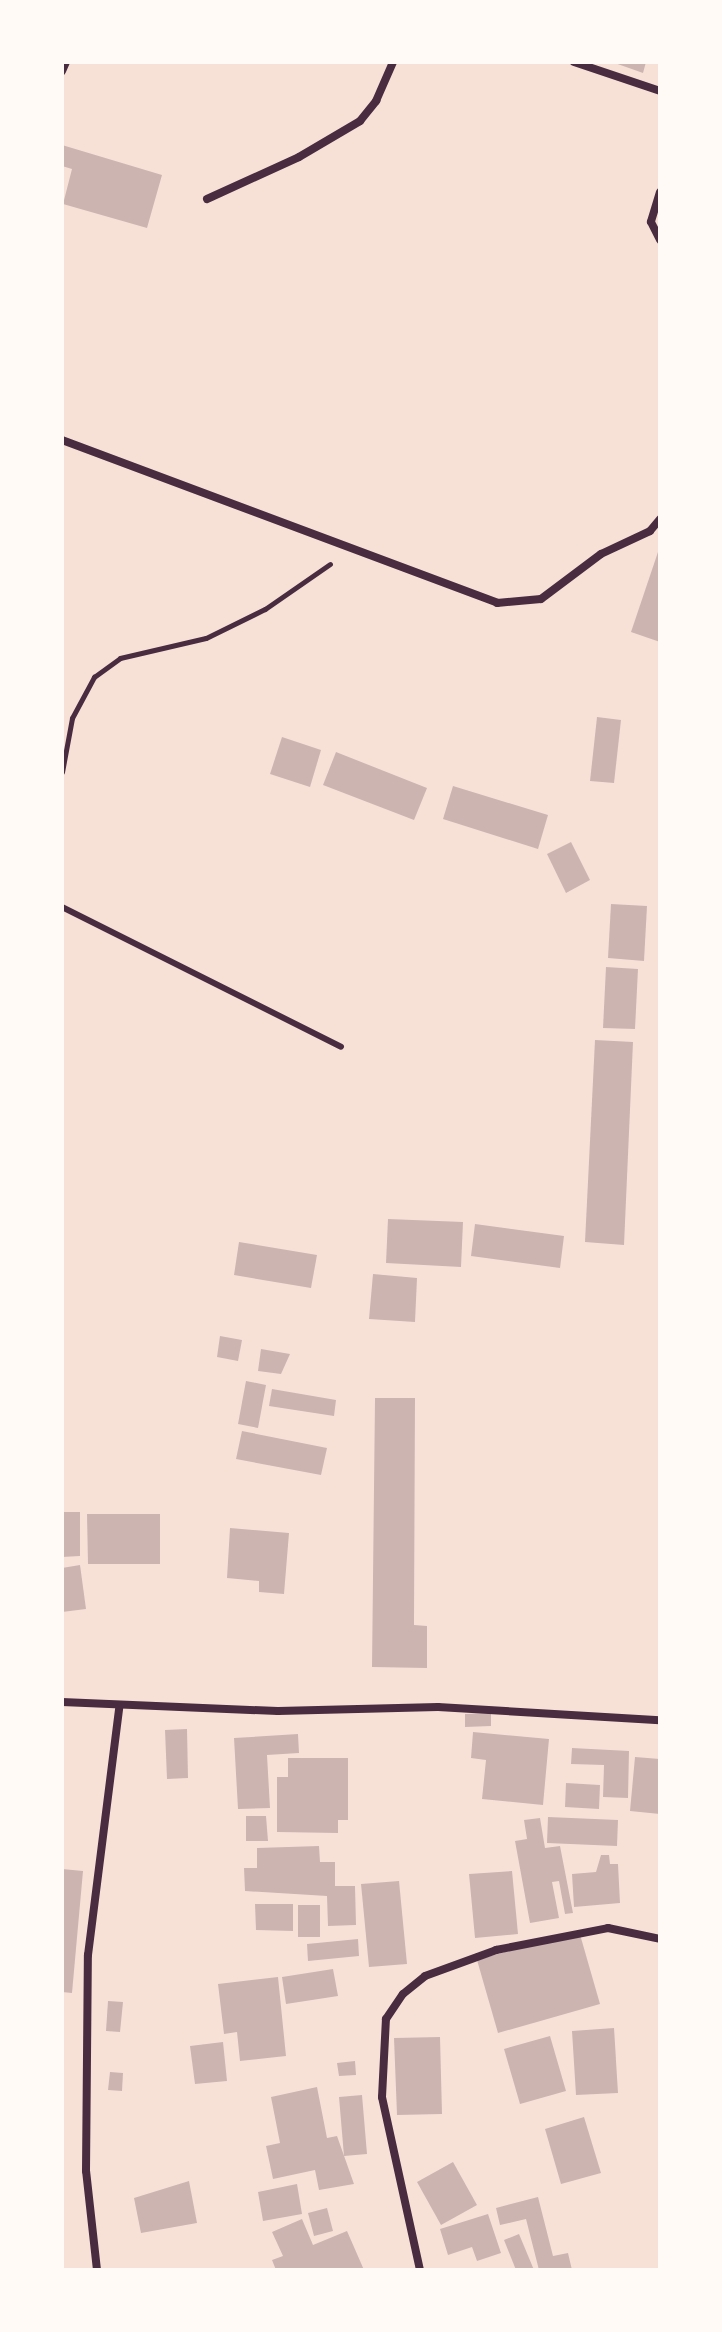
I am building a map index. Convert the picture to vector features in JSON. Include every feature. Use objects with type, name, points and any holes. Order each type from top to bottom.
[{"type":"street","points":[[62,71],[66,62]]},
{"type":"street","points":[[207,199],[299,157],[360,121],[376,101],[393,62]]},
{"type":"street","points":[[574,62],[660,91]]},
{"type":"street","points":[[660,192],[651,222],[660,240]]},
{"type":"street","points":[[62,440],[349,547],[450,590],[522,604],[541,599],[601,554],[650,531],[660,519]]},
{"type":"street","points":[[62,1702],[119,1708],[438,1707],[660,1720]]},
{"type":"street","points":[[97,2270],[86,2171],[88,1955],[119,1708]]},
{"type":"street","points":[[420,2270],[382,2097],[386,2019],[403,1994],[425,1976],[496,1950],[608,1928],[660,1939]]},
{"type":"lane","points":[[62,907],[341,1047]]},
{"type":"path","points":[[62,772],[72,718],[94,677],[120,658],[206,638],[265,609],[349,547]]},
{"type":"building","points":[[612,62],[646,62],[643,73]]},
{"type":"building","points":[[62,145],[162,175],[147,228],[63,204],[72,169],[62,166]]},
{"type":"building","points":[[660,549],[660,642],[631,632]]},
{"type":"building","points":[[597,717],[621,720],[614,783],[590,781]]},
{"type":"building","points":[[282,737],[321,750],[310,787],[270,774]]},
{"type":"building","points":[[336,752],[427,788],[414,820],[323,785]]},
{"type":"building","points":[[453,786],[548,815],[538,849],[443,819]]},
{"type":"building","points":[[571,842],[590,880],[566,893],[547,854]]},
{"type":"building","points":[[611,904],[647,906],[644,961],[608,958]]},
{"type":"building","points":[[606,967],[638,969],[635,1029],[603,1028]]},
{"type":"building","points":[[595,1040],[633,1042],[624,1245],[585,1242]]},
{"type":"building","points":[[388,1219],[463,1222],[461,1267],[386,1263]]},
{"type":"building","points":[[475,1224],[564,1236],[560,1268],[471,1256]]},
{"type":"building","points":[[239,1242],[317,1255],[311,1288],[234,1275]]},
{"type":"building","points":[[373,1274],[417,1278],[415,1322],[369,1319]]},
{"type":"building","points":[[220,1336],[242,1340],[238,1361],[217,1357]]},
{"type":"building","points":[[261,1349],[290,1354],[281,1374],[258,1371]]},
{"type":"building","points":[[246,1381],[266,1385],[258,1428],[238,1424]]},
{"type":"building","points":[[272,1389],[336,1400],[334,1416],[269,1406]]},
{"type":"building","points":[[375,1398],[415,1398],[414,1625],[427,1626],[427,1668],[372,1667]]},
{"type":"building","points":[[242,1431],[327,1448],[321,1475],[236,1459]]},
{"type":"building","points":[[62,1512],[80,1512],[80,1556],[62,1557]]},
{"type":"building","points":[[87,1514],[160,1514],[160,1564],[88,1564]]},
{"type":"building","points":[[230,1528],[289,1533],[284,1594],[259,1592],[259,1581],[227,1578]]},
{"type":"building","points":[[80,1565],[86,1609],[62,1612],[62,1568]]},
{"type":"building","points":[[491,1713],[491,1726],[465,1727],[465,1714]]},
{"type":"building","points":[[187,1729],[188,1778],[167,1779],[165,1730]]},
{"type":"building","points":[[473,1732],[549,1739],[543,1805],[482,1799],[486,1760],[471,1758]]},
{"type":"building","points":[[298,1734],[299,1753],[267,1755],[270,1808],[238,1809],[234,1738]]},
{"type":"building","points":[[572,1748],[629,1751],[628,1798],[603,1797],[604,1765],[571,1764]]},
{"type":"building","points":[[635,1757],[660,1759],[660,1814],[630,1811]]},
{"type":"building","points":[[288,1758],[348,1758],[348,1820],[338,1820],[338,1833],[277,1832],[277,1777],[288,1777]]},
{"type":"building","points":[[566,1783],[600,1785],[599,1809],[565,1807]]},
{"type":"building","points":[[246,1816],[266,1816],[268,1841],[246,1841]]},
{"type":"building","points":[[548,1817],[618,1820],[617,1846],[547,1843]]},
{"type":"building","points":[[540,1818],[545,1848],[560,1846],[573,1913],[565,1914],[559,1881],[552,1882],[559,1918],[530,1923],[515,1841],[527,1839],[524,1820]]},
{"type":"building","points":[[319,1846],[320,1862],[335,1862],[335,1886],[355,1886],[356,1925],[328,1926],[327,1896],[245,1891],[244,1868],[257,1868],[257,1848]]},
{"type":"building","points":[[601,1855],[609,1855],[610,1864],[618,1864],[620,1903],[574,1907],[572,1874],[596,1872]]},
{"type":"building","points":[[62,1869],[83,1871],[72,1993],[62,1992]]},
{"type":"building","points":[[512,1871],[518,1934],[475,1938],[469,1874]]},
{"type":"building","points":[[399,1881],[407,1964],[369,1967],[361,1884]]},
{"type":"building","points":[[255,1904],[293,1904],[293,1931],[256,1930]]},
{"type":"building","points":[[298,1905],[320,1905],[320,1937],[298,1937]]},
{"type":"building","points":[[579,1931],[600,2004],[498,2033],[477,1960]]},
{"type":"building","points":[[358,1939],[359,1956],[308,1961],[307,1944]]},
{"type":"building","points":[[333,1969],[338,1996],[286,2004],[282,1977]]},
{"type":"building","points":[[278,1977],[286,2056],[240,2061],[237,2032],[224,2034],[218,1984]]},
{"type":"building","points":[[108,2001],[123,2002],[120,2032],[106,2031]]},
{"type":"building","points":[[614,2028],[618,2093],[576,2095],[572,2031]]},
{"type":"building","points":[[550,2036],[566,2091],[520,2104],[504,2049]]},
{"type":"building","points":[[440,2037],[442,2114],[397,2115],[394,2038]]},
{"type":"building","points":[[223,2042],[227,2081],[195,2084],[190,2046]]},
{"type":"building","points":[[355,2061],[356,2075],[339,2076],[337,2063]]},
{"type":"building","points":[[110,2072],[123,2073],[122,2091],[108,2090]]},
{"type":"building","points":[[317,2087],[327,2138],[337,2136],[354,2184],[319,2190],[315,2170],[273,2179],[266,2146],[280,2143],[271,2097]]},
{"type":"building","points":[[362,2095],[367,2154],[344,2156],[339,2097]]},
{"type":"building","points":[[584,2117],[601,2173],[561,2184],[545,2129]]},
{"type":"building","points":[[453,2162],[477,2205],[441,2225],[417,2182]]},
{"type":"building","points":[[189,2181],[197,2223],[141,2233],[134,2198]]},
{"type":"building","points":[[297,2184],[302,2214],[263,2221],[258,2192]]},
{"type":"building","points":[[538,2197],[553,2256],[568,2253],[572,2270],[539,2270],[526,2219],[500,2225],[496,2208]]},
{"type":"building","points":[[327,2208],[333,2231],[314,2236],[308,2213]]},
{"type":"building","points":[[488,2214],[501,2253],[477,2261],[472,2247],[448,2255],[440,2229]]},
{"type":"building","points":[[302,2219],[313,2245],[347,2231],[364,2270],[276,2270],[272,2260],[283,2256],[272,2232]]},
{"type":"building","points":[[519,2234],[534,2270],[516,2270],[504,2240]]}]
